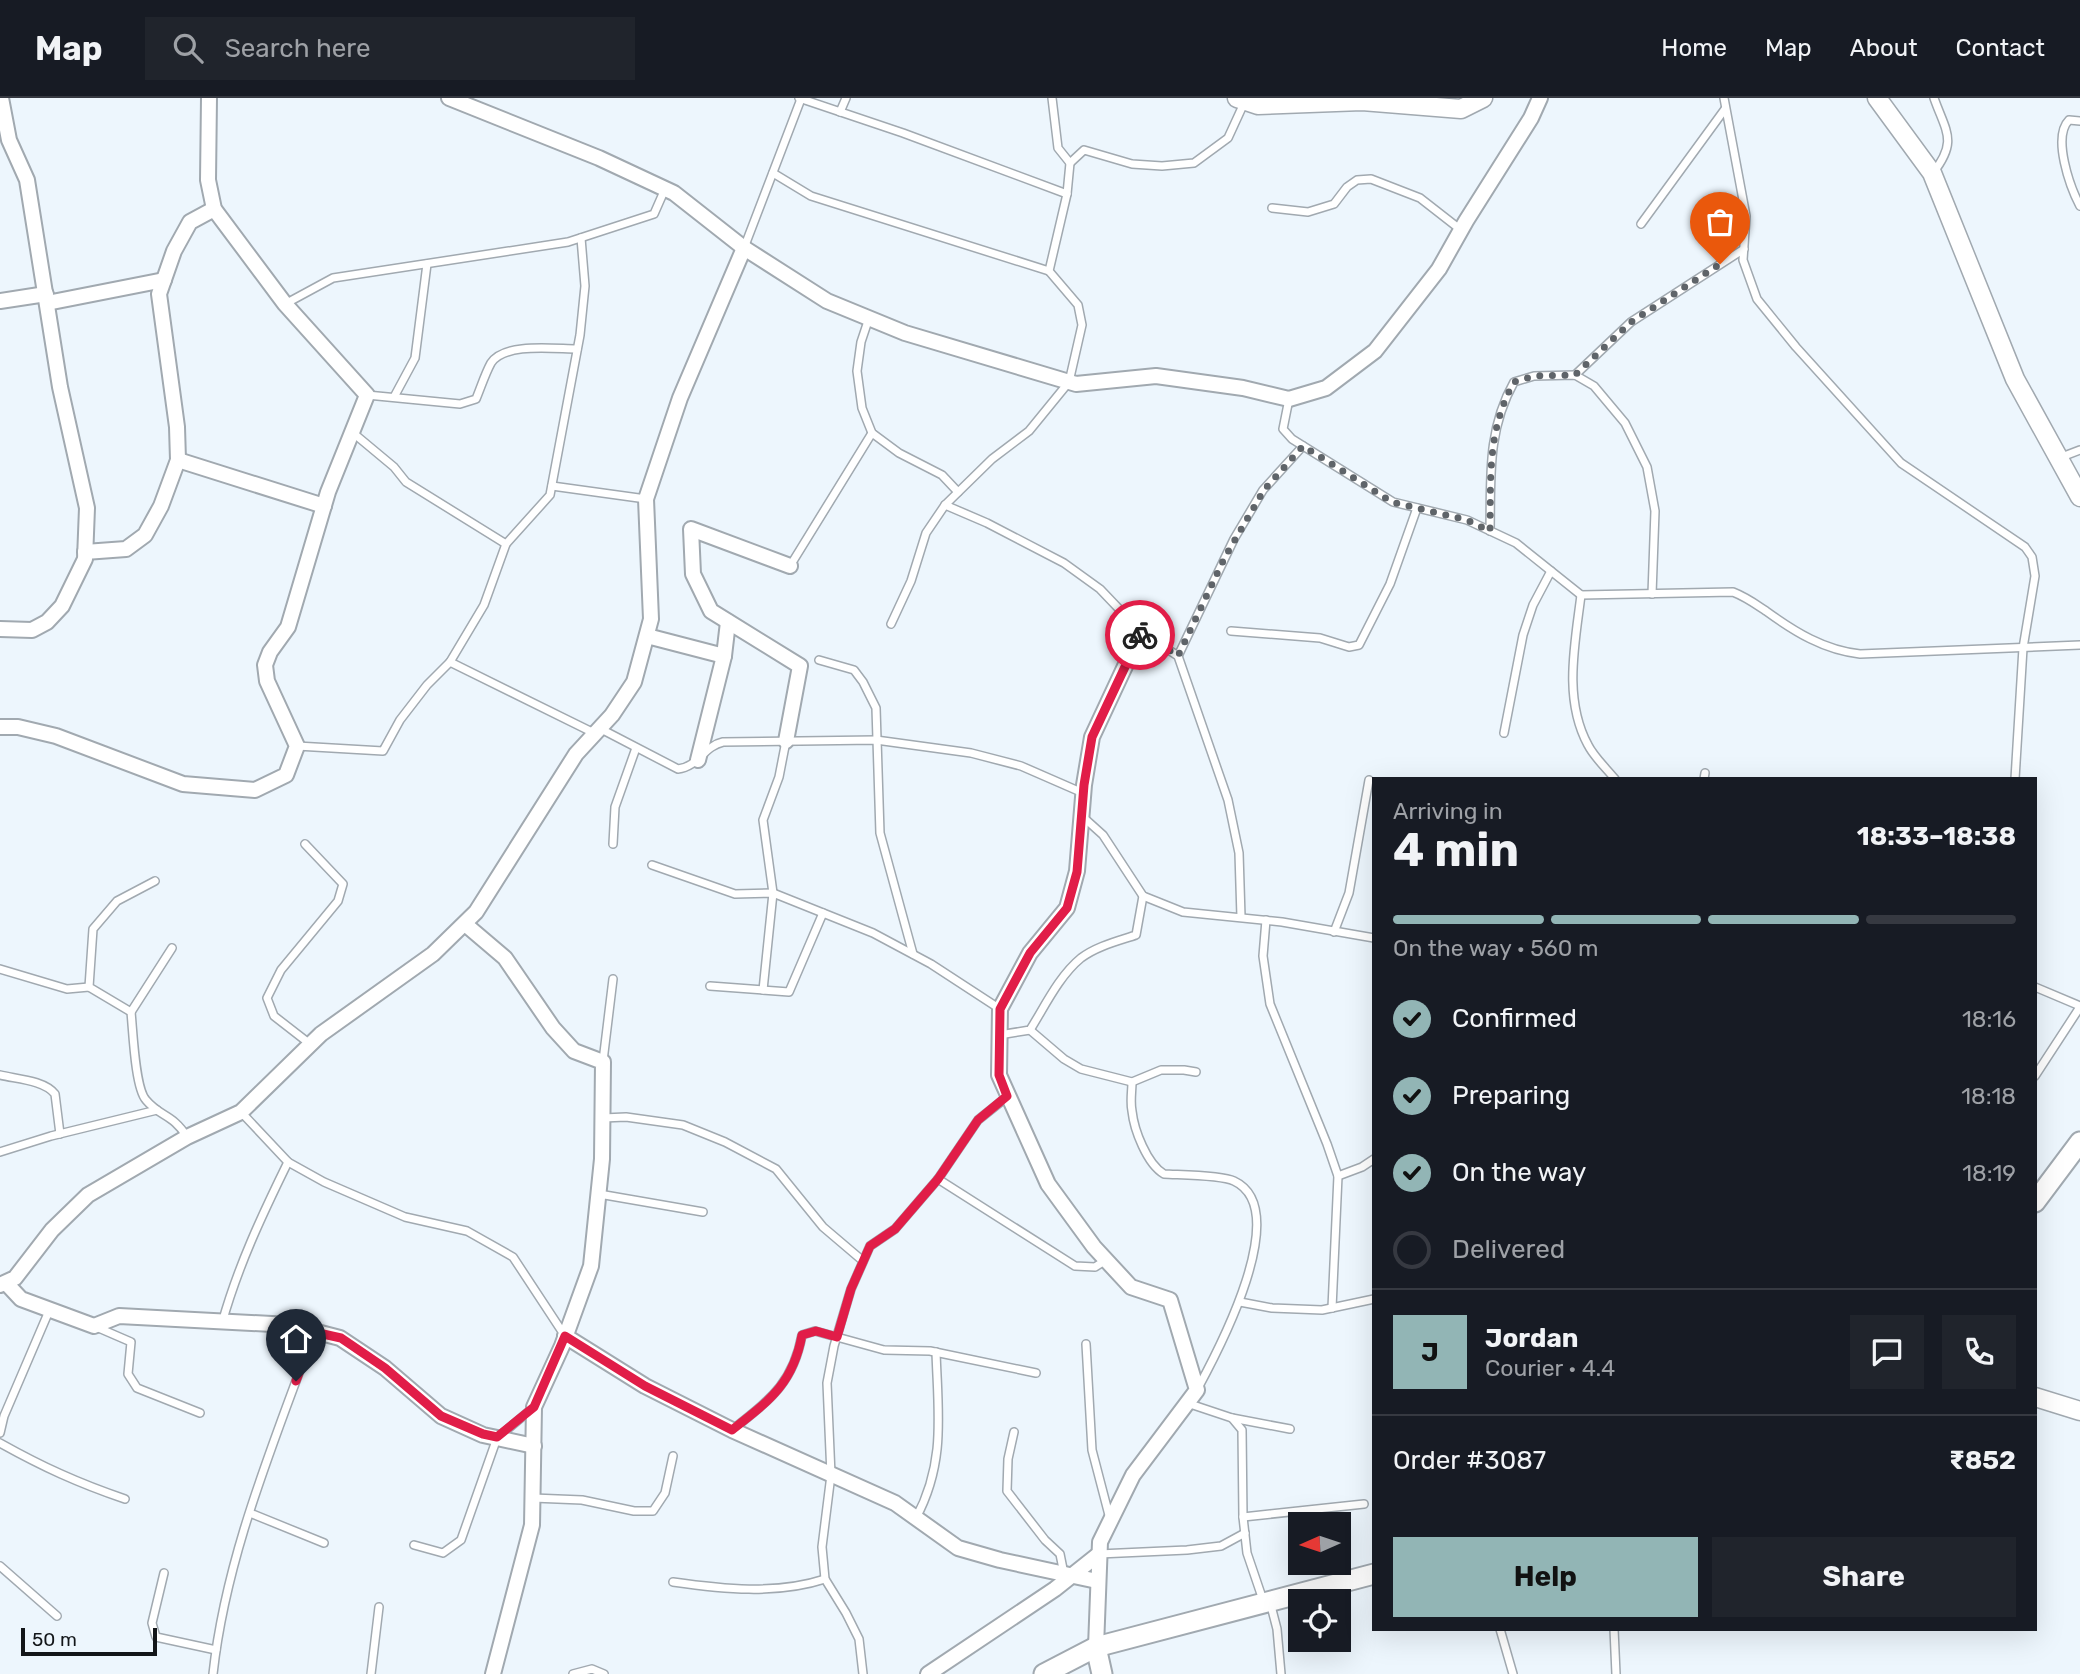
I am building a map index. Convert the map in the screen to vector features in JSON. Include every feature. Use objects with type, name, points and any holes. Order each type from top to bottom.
[{"type":"main road","points":[[2037,1199],[2080,1142]]},
{"type":"main road","points":[[1044,1674],[1096,1647],[1372,1575]]},
{"type":"main road","points":[[1096,1647],[1102,1674]]},
{"type":"street","points":[[0,629],[32,630],[47,622],[62,606],[85,559],[87,508],[62,398],[27,180],[9,140],[1,98]]},
{"type":"street","points":[[0,727],[18,727],[55,736],[183,784],[255,790],[286,775],[297,746],[267,681],[265,665],[288,627],[324,506],[367,395],[285,304],[214,209],[208,180],[209,98]]},
{"type":"street","points":[[449,98],[599,158],[674,193],[744,247],[827,302],[905,333],[1076,384],[1156,376],[1243,388],[1289,399],[1326,388],[1375,351],[1439,269],[1531,118],[1540,98]]},
{"type":"street","points":[[1241,99],[1258,105],[1290,101],[1362,101],[1461,109],[1483,98]]},
{"type":"street","points":[[1877,98],[1932,173],[2015,379],[2080,497]]},
{"type":"street","points":[[85,552],[126,549],[145,535],[161,506],[177,460],[177,427],[159,294],[174,251],[190,222],[214,209]]},
{"type":"street","points":[[534,1446],[483,1434],[441,1416],[385,1368],[341,1338],[290,1325],[119,1316],[94,1326],[21,1299],[3,1284],[15,1278],[52,1230],[88,1195],[187,1137],[242,1112],[321,1034],[433,954],[476,912],[576,754],[612,715],[634,682],[651,619],[646,499],[680,398],[744,247]]},
{"type":"street","points":[[0,301],[47,299],[164,280]]},
{"type":"street","points":[[177,460],[324,506]]},
{"type":"street","points":[[786,741],[800,666],[711,611],[693,574],[691,529],[790,566]]},
{"type":"street","points":[[698,760],[724,656],[727,622]]},
{"type":"street","points":[[1096,1647],[1100,1542],[1133,1475],[1197,1390],[1170,1300],[1131,1287],[1106,1260],[1048,1184],[999,1075],[1000,1009],[1030,953],[1067,908],[1077,872],[1083,793],[1092,737],[1141,632]]},
{"type":"street","points":[[647,636],[724,656]]},
{"type":"street","points":[[465,924],[505,958],[553,1028],[575,1051],[603,1062],[602,1159],[591,1266],[565,1336],[534,1407],[532,1525],[493,1674]]},
{"type":"street","points":[[565,1336],[645,1386],[732,1430],[895,1503],[958,1548],[1097,1581]]},
{"type":"street","points":[[2037,1398],[2080,1411]]},
{"type":"street","points":[[928,1674],[1055,1589],[1067,1575],[1099,1554]]},
{"type":"lane","points":[[744,247],[800,98],[985,162],[1067,194]]},
{"type":"lane","points":[[840,112],[846,98]]},
{"type":"lane","points":[[1052,98],[1058,148],[1070,163]]},
{"type":"lane","points":[[1724,98],[1746,216],[1743,260],[1757,299],[1796,347],[1900,463],[2025,547],[2032,557],[2035,576],[2023,648],[2015,777]]},
{"type":"lane","points":[[1932,173],[1948,149],[1948,138],[1934,98]]},
{"type":"lane","points":[[1049,271],[1067,194],[1070,163],[1084,150],[1132,164],[1162,166],[1194,163],[1228,138],[1241,99]]},
{"type":"lane","points":[[1641,223],[1725,110]]},
{"type":"lane","points":[[2080,121],[2069,120],[2061,134],[2062,151],[2080,206]]},
{"type":"lane","points":[[773,173],[811,196],[1049,271],[1078,305],[1082,325],[1069,382],[1029,431],[992,459],[945,505],[926,533],[911,581],[891,624]]},
{"type":"lane","points":[[1272,208],[1308,212],[1334,204],[1347,187],[1357,180],[1371,179],[1420,198],[1461,230]]},
{"type":"lane","points":[[285,304],[333,278],[568,242],[654,214],[665,189]]},
{"type":"lane","points":[[297,746],[383,751],[400,720],[426,685],[450,662],[484,605],[506,544],[550,495],[577,349],[585,286],[581,238]]},
{"type":"lane","points":[[1575,375],[1631,322],[1744,249]]},
{"type":"lane","points":[[394,397],[415,358],[427,264]]},
{"type":"lane","points":[[869,318],[861,342],[858,371],[862,408],[872,433],[899,453],[942,475],[958,492]]},
{"type":"lane","points":[[367,395],[460,404],[476,399],[492,361],[500,355],[528,348],[577,349]]},
{"type":"lane","points":[[1490,531],[1490,459],[1503,402],[1514,382],[1534,376],[1575,375],[1594,386],[1625,423],[1647,467],[1655,511],[1652,594]]},
{"type":"lane","points":[[1289,399],[1283,429],[1303,446],[1392,502],[1467,520],[1516,543],[1581,596],[1733,592],[1749,598],[1818,644],[1841,652],[1860,654],[2080,645]]},
{"type":"lane","points":[[352,432],[394,467],[407,482],[506,544]]},
{"type":"lane","points":[[790,566],[872,433]]},
{"type":"lane","points":[[1178,656],[1228,551],[1264,490],[1303,446]]},
{"type":"lane","points":[[2058,459],[2080,450]]},
{"type":"lane","points":[[552,486],[646,499]]},
{"type":"lane","points":[[945,505],[987,523],[1064,563],[1100,589],[1141,632],[1178,656],[1228,800],[1239,853],[1241,917]]},
{"type":"lane","points":[[1231,631],[1320,638],[1349,647],[1359,645],[1390,584],[1418,508]]},
{"type":"lane","points":[[1504,733],[1523,635],[1550,571]]},
{"type":"lane","points":[[1581,596],[1573,664],[1574,713],[1588,746],[1613,777]]},
{"type":"lane","points":[[819,660],[854,670],[876,708],[880,833],[913,954]]},
{"type":"lane","points":[[450,662],[678,769],[698,760],[714,744],[876,740],[971,753],[1021,766],[1083,793]]},
{"type":"lane","points":[[763,990],[773,893],[763,820],[779,777],[786,741]]},
{"type":"lane","points":[[612,844],[615,807],[636,748]]},
{"type":"lane","points":[[1334,932],[1349,893],[1370,780]]},
{"type":"lane","points":[[1082,816],[1103,835],[1143,896],[1183,912],[1266,920],[1372,939]]},
{"type":"lane","points":[[305,844],[343,884],[338,901],[281,970],[267,998],[274,1016],[310,1044]]},
{"type":"lane","points":[[652,865],[735,894],[773,893],[873,933],[913,954],[1000,1009]]},
{"type":"lane","points":[[89,987],[93,929],[117,901],[155,881]]},
{"type":"lane","points":[[999,1035],[1030,1030],[1060,982],[1081,958],[1109,943],[1136,935],[1143,896]]},
{"type":"lane","points":[[710,986],[789,992],[823,913]]},
{"type":"lane","points":[[1266,920],[1263,956],[1270,1004],[1338,1177],[1332,1308]]},
{"type":"lane","points":[[172,948],[131,1012],[139,1084],[144,1098],[178,1124],[187,1137]]},
{"type":"lane","points":[[0,969],[67,989],[89,987],[131,1012]]},
{"type":"lane","points":[[603,1062],[613,979]]},
{"type":"lane","points":[[2037,989],[2080,1006],[2037,1073]]},
{"type":"lane","points":[[1030,1030],[1064,1059],[1081,1069],[1132,1082],[1161,1070],[1196,1072]]},
{"type":"lane","points":[[0,1075],[52,1089],[60,1134]]},
{"type":"lane","points":[[1132,1082],[1132,1111],[1146,1153],[1156,1169],[1164,1174],[1232,1180],[1245,1189],[1252,1201],[1255,1220],[1254,1255],[1240,1302],[1197,1390]]},
{"type":"lane","points":[[863,1674],[859,1639],[825,1579],[822,1547],[831,1475],[827,1383],[837,1337],[851,1289],[870,1246],[895,1229],[938,1179],[978,1120],[1007,1096]]},
{"type":"lane","points":[[0,1152],[157,1110]]},
{"type":"lane","points":[[242,1112],[288,1162],[324,1182],[405,1217],[467,1231],[513,1256],[565,1336]]},
{"type":"lane","points":[[603,1118],[626,1117],[683,1125],[725,1142],[776,1169],[823,1227],[863,1261]]},
{"type":"lane","points":[[1338,1177],[1372,1160]]},
{"type":"lane","points":[[222,1323],[235,1279],[288,1162]]},
{"type":"lane","points":[[938,1179],[1075,1266],[1096,1266],[1106,1260]]},
{"type":"lane","points":[[598,1194],[703,1212]]},
{"type":"lane","points":[[1240,1302],[1272,1308],[1322,1310],[1372,1299]]},
{"type":"lane","points":[[0,1433],[4,1416],[49,1311]]},
{"type":"lane","points":[[94,1326],[131,1342],[128,1374],[137,1388],[200,1413]]},
{"type":"lane","points":[[732,1430],[765,1404],[785,1382],[798,1355],[802,1335],[816,1331],[884,1350],[936,1353],[1036,1373]]},
{"type":"lane","points":[[213,1674],[237,1548],[314,1332]]},
{"type":"lane","points":[[1086,1344],[1092,1450],[1111,1520]]},
{"type":"lane","points":[[916,1518],[935,1474],[939,1446],[936,1353]]},
{"type":"lane","points":[[1187,1403],[1232,1418],[1290,1429]]},
{"type":"lane","points":[[414,1545],[443,1553],[461,1540],[497,1437],[534,1407]]},
{"type":"lane","points":[[1232,1418],[1242,1430],[1243,1517],[1247,1553],[1277,1629],[1281,1674]]},
{"type":"lane","points":[[1014,1432],[1008,1459],[1007,1491],[1060,1555],[1067,1575]]},
{"type":"lane","points":[[0,1443],[56,1474],[125,1499]]},
{"type":"lane","points":[[533,1498],[582,1500],[634,1511],[653,1511],[665,1493],[673,1456]]},
{"type":"lane","points":[[1243,1517],[1364,1504]]},
{"type":"lane","points":[[250,1513],[324,1543]]},
{"type":"lane","points":[[1099,1554],[1221,1546],[1245,1533]]},
{"type":"lane","points":[[0,1566],[57,1616]]},
{"type":"lane","points":[[163,1573],[152,1623],[156,1637],[216,1650]]},
{"type":"lane","points":[[673,1582],[728,1589],[804,1586],[825,1579]]},
{"type":"lane","points":[[371,1674],[379,1607]]},
{"type":"lane","points":[[1501,1631],[1513,1674]]},
{"type":"lane","points":[[1614,1631],[1616,1674]]},
{"type":"lane","points":[[573,1674],[592,1669],[604,1674]]},
{"type":"way so far","points":[[1140,635],[1141,632],[1178,656],[1234,539],[1264,490],[1303,446],[1392,502],[1467,520],[1490,531],[1490,459],[1503,402],[1514,382],[1534,376],[1575,375],[1631,322],[1720,264]]},
{"type":"route","points":[[296,1381],[314,1332],[341,1338],[385,1368],[441,1416],[483,1434],[497,1437],[534,1407],[565,1336],[645,1386],[732,1430],[765,1404],[785,1382],[798,1355],[802,1335],[816,1331],[837,1337],[851,1289],[870,1246],[895,1229],[938,1179],[978,1120],[1007,1096],[999,1075],[1000,1009],[1030,953],[1067,908],[1077,872],[1084,785],[1092,737],[1140,635]]}]
